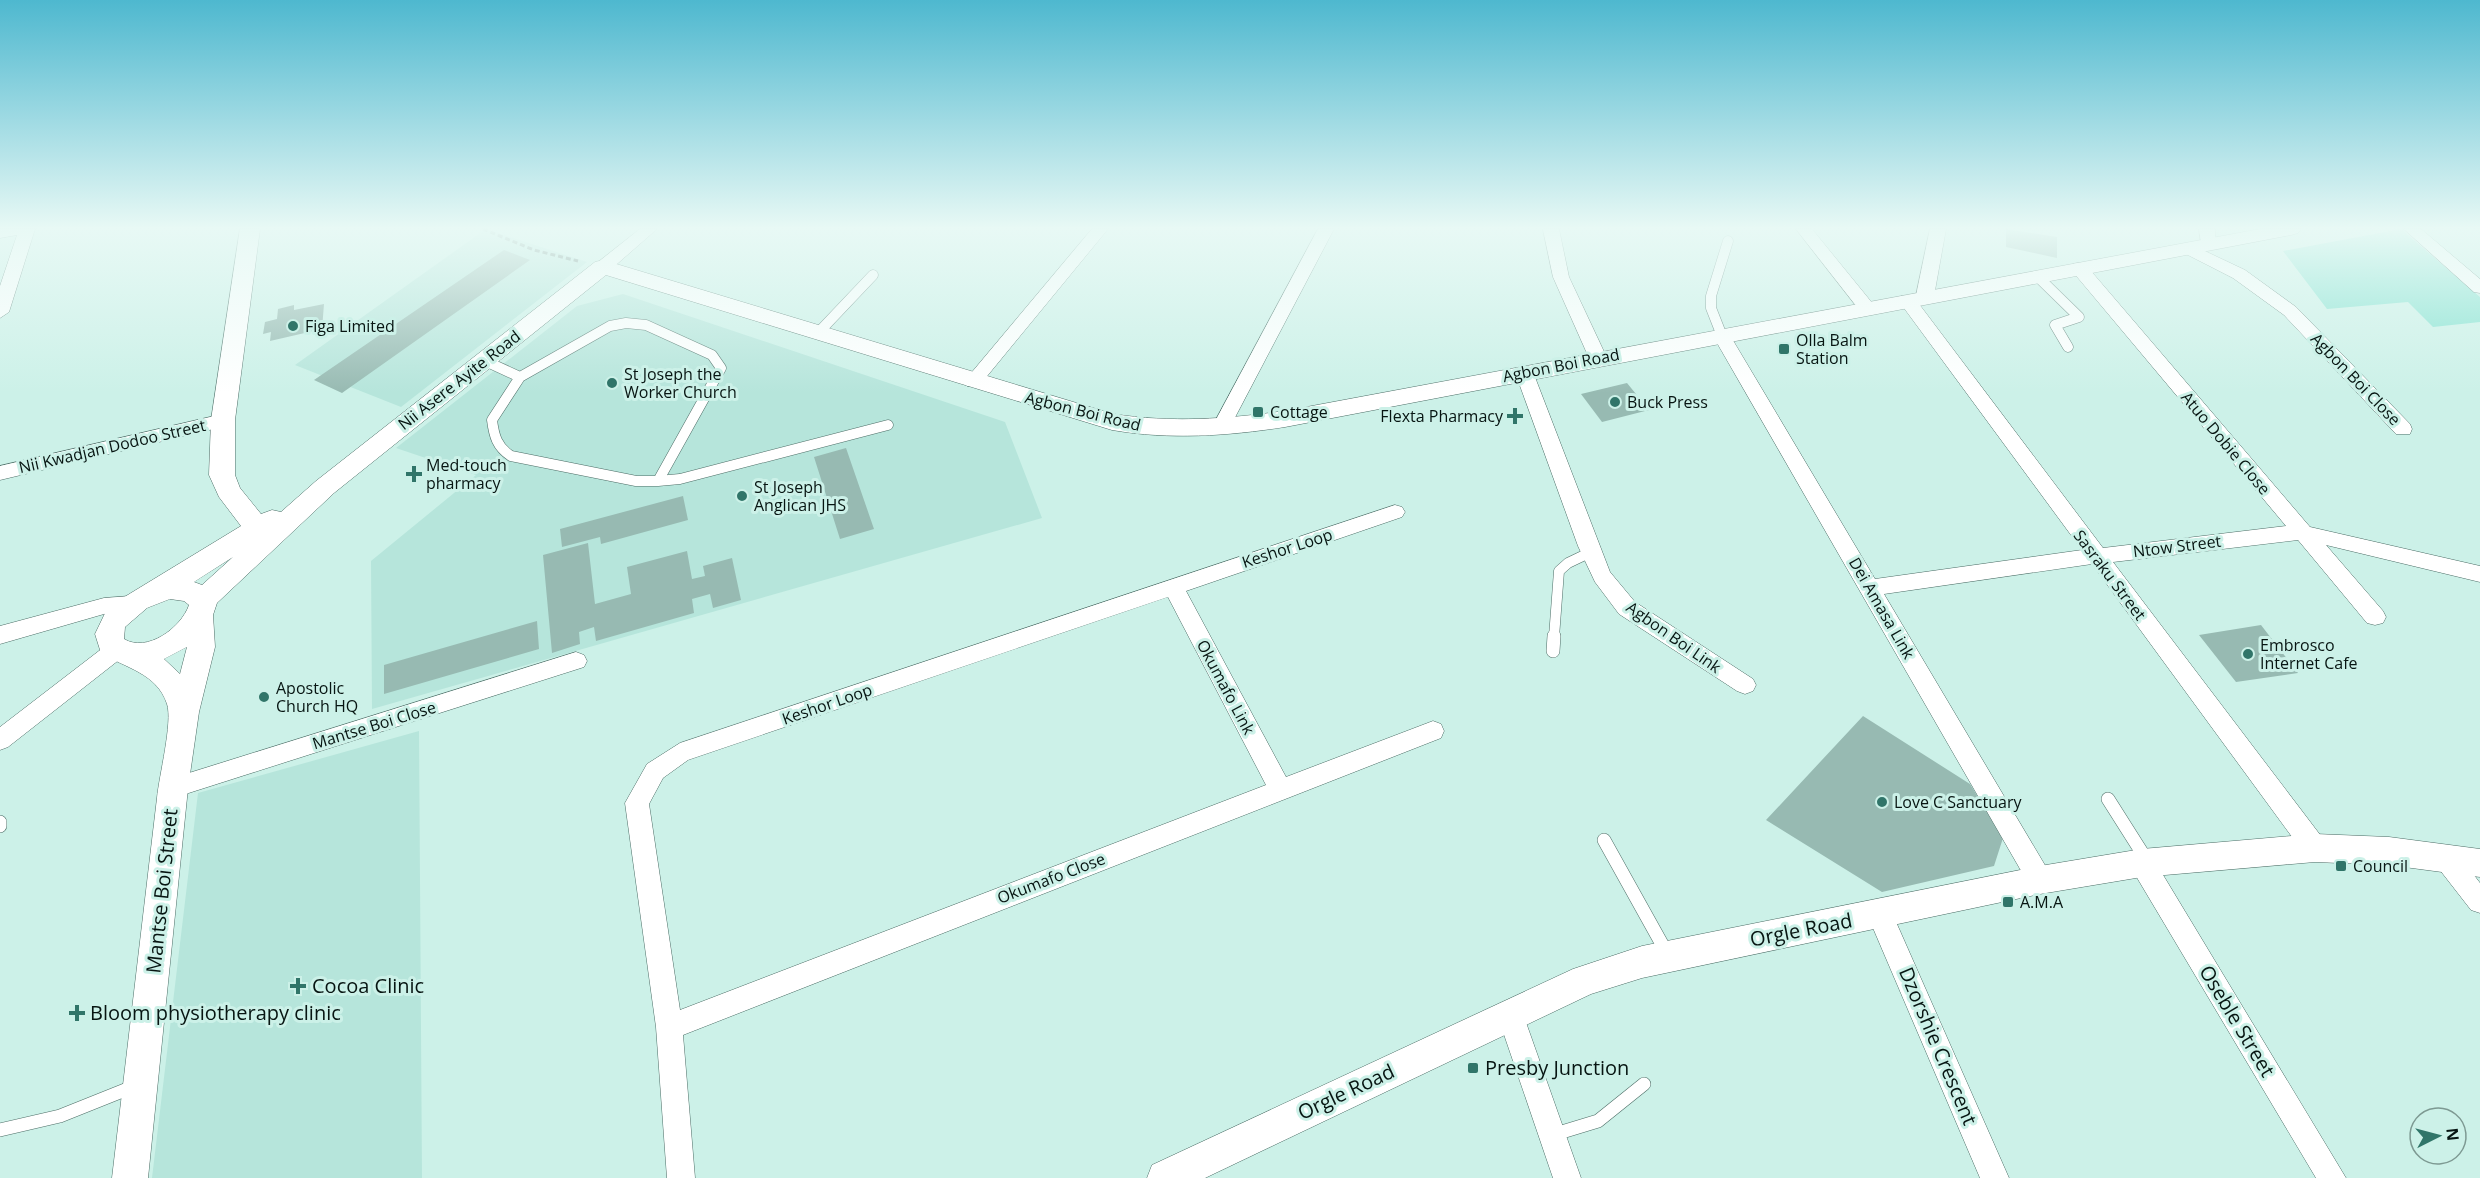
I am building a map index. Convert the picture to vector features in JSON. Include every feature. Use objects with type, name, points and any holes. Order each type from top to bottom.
[{"type":"street","points":[[0,312],[9,284]]},
{"type":"street","points":[[242,284],[223,420],[222,475],[228,491],[244,513],[259,527]]},
{"type":"street","name":"Nii Asere Ayite Road","points":[[121,643],[168,645],[188,632],[201,608],[325,487],[581,284]]},
{"type":"street","name":"Agbon Boi Road","points":[[658,284],[973,382],[1112,422],[1140,427],[1187,429],[1285,419],[1994,284]]},
{"type":"street","points":[[973,382],[1054,284]]},
{"type":"street","points":[[1221,427],[1297,284]]},
{"type":"street","points":[[1564,284],[1598,358]]},
{"type":"street","points":[[1848,284],[1867,308]]},
{"type":"street","points":[[1909,300],[1916,284]]},
{"type":"street","name":"Atuo Dobie Close","points":[[2092,284],[2375,617]]},
{"type":"street","name":"Agbon Boi Close","points":[[2253,284],[2290,311],[2403,429]]},
{"type":"street","name":"Sasraku Street","points":[[1909,300],[2096,556],[2315,848]]},
{"type":"street","name":"Dei Amasa Link","points":[[1722,336],[2040,880]]},
{"type":"street","name":"Agbon Boi Link","points":[[1524,372],[1602,576],[1627,608],[1745,685]]},
{"type":"street","name":"Nii Kwadjan Dodoo Street","points":[[0,472],[223,420]]},
{"type":"street","name":"Nii Asere Ayite Road","points":[[157,592],[325,487]]},
{"type":"street","name":"Keshor Loop","points":[[681,1178],[669,1027],[637,803],[655,771],[680,753],[1395,512]]},
{"type":"street","name":"Ntow Street","points":[[1871,588],[2096,556],[2301,532],[2480,574]]},
{"type":"street","name":"Okumafo Link","points":[[1173,586],[1280,789]]},
{"type":"street","points":[[0,635],[104,606],[131,604],[157,592],[181,589],[191,591],[201,608]]},
{"type":"street","points":[[0,740],[121,643],[131,604]]},
{"type":"street","name":"Mantse Boi Street","points":[[130,1178],[173,788],[184,712],[201,647],[201,608]]},
{"type":"street","points":[[59,620],[121,643],[166,676],[178,692],[184,712]]},
{"type":"street","name":"Mantse Boi Close","points":[[173,788],[576,662]]},
{"type":"street","name":"Okumafo Close","points":[[669,1027],[1433,731]]},
{"type":"street","name":"Orgle Road","points":[[1165,1178],[1585,980],[1669,956],[2040,880],[2145,863],[2315,848],[2445,857],[2480,863]]},
{"type":"street","points":[[2445,857],[2480,902]]},
{"type":"street","name":"Oseble Street","points":[[2145,863],[2332,1178]]},
{"type":"street","name":"Dzorshie Crescent","points":[[1880,914],[1995,1178]]},
{"type":"street","points":[[1510,1014],[1567,1178]]},
{"type":"lane","points":[[818,333],[864,284]]},
{"type":"lane","points":[[1715,284],[1711,296],[1711,308],[1722,336]]},
{"type":"lane","points":[[2045,284],[2079,317],[2055,325],[2068,347]]},
{"type":"lane","points":[[658,481],[721,368],[712,355],[646,325],[626,323],[610,326],[520,377],[492,420],[495,442],[500,450],[511,456],[636,481],[658,481],[680,479],[888,425]]},
{"type":"lane","points":[[483,360],[520,377]]},
{"type":"lane","points":[[1553,651],[1559,570],[1591,552]]},
{"type":"lane","points":[[2108,799],[2145,863]]},
{"type":"lane","points":[[1604,840],[1669,956]]},
{"type":"lane","points":[[0,1130],[60,1116],[141,1083]]},
{"type":"lane","points":[[1552,1135],[1598,1121],[1644,1084]]},
{"type":"shaded area","points":[[409,284],[559,284],[401,407],[295,365]]},
{"type":"shaded area","name":"St Joseph Anglican JHS","points":[[623,294],[1005,422],[1042,518],[372,709],[371,561],[476,475],[396,448],[577,306]]},
{"type":"shaded area","name":"Cocoa Clinic","points":[[419,731],[422,1178],[152,1178],[198,793]]},
{"type":"green space","points":[[2308,284],[2465,284],[2480,297],[2480,322],[2433,327],[2408,302],[2327,309]]},
{"type":"building","points":[[454,284],[496,284],[342,393],[314,380]]},
{"type":"building","name":"Figa Limited","points":[[324,304],[322,329],[270,341],[271,332],[263,334],[265,322],[277,319],[278,309],[294,305],[294,310]]},
{"type":"building","name":"Buck Press","points":[[1627,383],[1649,410],[1602,422],[1581,394]]},
{"type":"building","points":[[846,448],[874,529],[840,539],[814,457]]},
{"type":"building","points":[[683,496],[688,520],[601,544],[600,537],[562,547],[560,529]]},
{"type":"building","points":[[588,543],[595,604],[631,594],[627,567],[687,551],[692,579],[705,576],[703,566],[732,558],[741,600],[713,608],[710,594],[692,599],[694,613],[596,641],[594,627],[579,632],[580,644],[552,653],[543,555]]},
{"type":"building","points":[[537,621],[539,649],[384,694],[384,665]]},
{"type":"building","name":"Embrosco Internet Cafe","points":[[2261,625],[2298,673],[2236,682],[2199,635]]},
{"type":"building","name":"Love C Sanctuary","points":[[1863,716],[1970,784],[2003,838],[1994,866],[1882,892],[1766,820]]},
{"type":"place","name":"Figa Limited","points":[[293,326]]},
{"type":"place","name":"Olla Balm Station","points":[[1784,349]]},
{"type":"place","name":"St Joseph the Worker Church","points":[[612,383]]},
{"type":"place","name":"Buck Press","points":[[1615,402]]},
{"type":"place","name":"Cottage","points":[[1258,412]]},
{"type":"place","name":"Flexta Pharmacy","points":[[1515,416]]},
{"type":"place","name":"Med-touch pharmacy","points":[[414,474]]},
{"type":"place","name":"St Joseph Anglican JHS","points":[[742,496]]},
{"type":"place","name":"Embrosco Internet Cafe","points":[[2248,654]]},
{"type":"place","name":"Apostolic Church HQ","points":[[264,697]]},
{"type":"place","name":"Love C Sanctuary","points":[[1882,802]]},
{"type":"place","name":"Council","points":[[2341,866]]},
{"type":"place","name":"A.M.A","points":[[2008,902]]},
{"type":"place","name":"Cocoa Clinic","points":[[298,986]]},
{"type":"place","name":"Bloom physiotherapy clinic","points":[[77,1013]]},
{"type":"place","name":"Presby Junction","points":[[1473,1068]]}]
